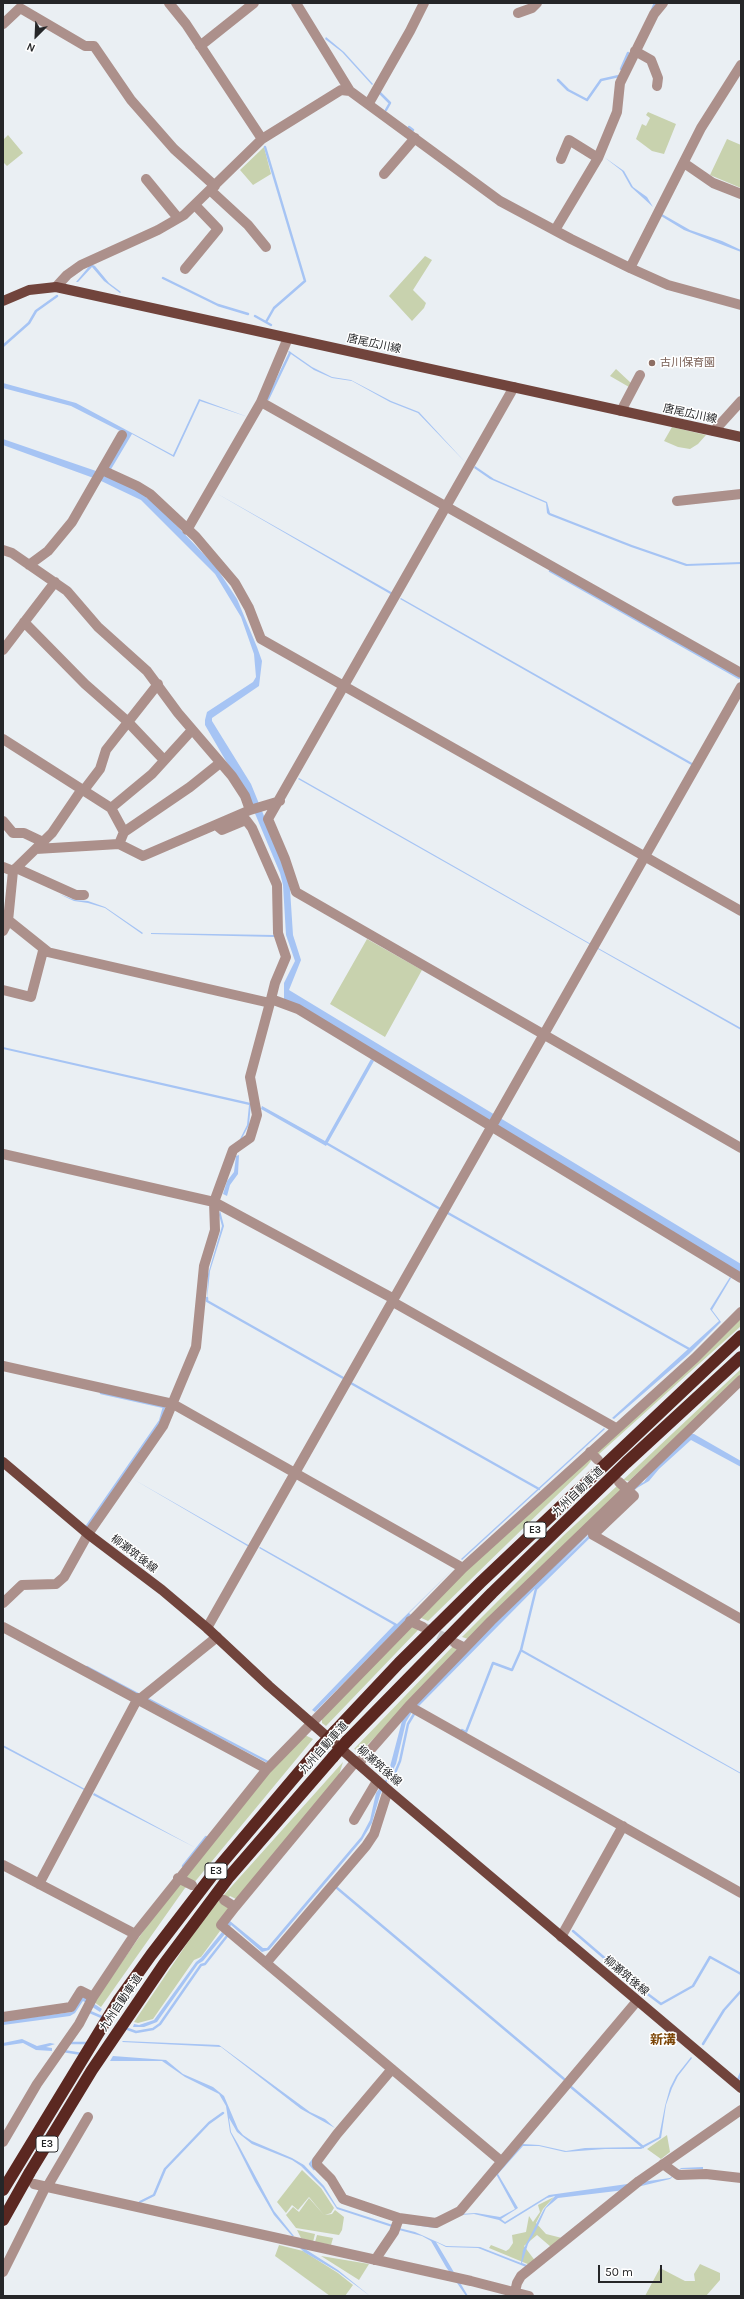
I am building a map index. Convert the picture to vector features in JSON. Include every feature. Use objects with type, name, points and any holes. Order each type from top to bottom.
[{"type":"highway","name":"九州自動車道","points":[[3,2190],[118,2000],[218,1869],[321,1746],[399,1663],[481,1582],[741,1336]]},
{"type":"highway","name":"九州自動車道","points":[[3,2220],[30,2172],[92,2070],[131,2011],[225,1883],[347,1741],[411,1674],[626,1463],[741,1358]]},
{"type":"main road","name":"唐尾広川線","points":[[3,302],[29,290],[56,287],[741,437]]},
{"type":"main road","name":"柳瀬筑後線","points":[[3,1462],[88,1534],[162,1590],[207,1628],[377,1781],[741,2088]]},
{"type":"street","points":[[169,3],[186,24],[262,139]]},
{"type":"street","points":[[200,46],[254,3]]},
{"type":"street","points":[[296,3],[350,91],[500,201],[630,268],[668,285],[741,305]]},
{"type":"street","points":[[368,103],[410,31],[424,3]]},
{"type":"street","points":[[518,13],[532,8],[537,3]]},
{"type":"street","points":[[555,230],[598,158],[617,112],[620,83],[654,14],[663,3]]},
{"type":"street","points":[[3,24],[20,6],[85,46],[94,46],[131,100],[174,149],[248,225],[266,247]]},
{"type":"street","points":[[634,52],[651,60],[658,78],[657,86]]},
{"type":"street","points":[[630,268],[702,128],[741,66]]},
{"type":"street","points":[[56,287],[67,275],[81,265],[158,230],[178,218],[195,204],[262,139],[341,90],[350,91]]},
{"type":"street","points":[[384,174],[415,138]]},
{"type":"street","points":[[561,159],[570,140],[598,158]]},
{"type":"street","points":[[684,163],[713,183],[741,194]]},
{"type":"street","points":[[146,179],[178,218]]},
{"type":"street","points":[[185,268],[218,229],[195,204]]},
{"type":"street","points":[[187,530],[261,402],[288,338]]},
{"type":"street","points":[[621,411],[640,376]]},
{"type":"street","points":[[514,387],[268,819],[285,859],[296,892],[741,1148]]},
{"type":"street","points":[[261,402],[741,673]]},
{"type":"street","points":[[714,432],[741,402]]},
{"type":"street","points":[[29,565],[48,551],[72,522],[122,435]]},
{"type":"street","points":[[99,474],[137,486],[150,494],[196,537],[235,583],[249,608],[261,639],[741,911]]},
{"type":"street","points":[[677,501],[741,494]]},
{"type":"street","points":[[3,550],[12,553],[67,591],[98,627],[147,670],[192,730],[220,762],[245,796],[250,810]]},
{"type":"street","points":[[3,650],[55,582]]},
{"type":"street","points":[[24,622],[85,684],[127,721],[164,760]]},
{"type":"street","points":[[48,952],[5,924],[15,870],[52,833],[83,789],[100,769],[106,750],[127,721],[158,684]]},
{"type":"street","points":[[207,1628],[741,687]]},
{"type":"street","points":[[111,808],[152,774],[192,730]]},
{"type":"street","points":[[3,739],[111,808],[124,832]]},
{"type":"street","points":[[119,844],[124,832],[190,787],[220,762]]},
{"type":"street","points":[[3,820],[13,833],[24,832],[39,845],[119,844],[143,856],[250,810],[280,800]]},
{"type":"street","points":[[3,1604],[22,1586],[56,1584],[64,1577],[88,1534],[163,1426],[196,1347],[204,1266],[215,1230],[214,1202],[233,1150],[250,1138],[257,1115],[250,1077],[275,983],[286,957],[278,933],[277,885],[252,828],[246,820],[222,830],[216,824]]},
{"type":"street","points":[[3,867],[15,870],[76,895],[84,895]]},
{"type":"street","points":[[3,990],[31,997],[43,951],[298,1008],[741,1278]]},
{"type":"street","points":[[3,1154],[214,1202],[393,1301],[616,1428]]},
{"type":"street","points":[[3,2142],[37,2084],[79,2024],[93,1997],[135,1934],[178,1878],[267,1769],[310,1722],[463,1568],[695,1358],[741,1312]]},
{"type":"street","points":[[3,1366],[173,1404],[463,1568]]},
{"type":"street","points":[[501,2161],[222,1925],[234,1907],[357,1762],[412,1707],[465,1648],[623,1485],[741,1380]]},
{"type":"street","points":[[590,1452],[598,1460]]},
{"type":"street","points":[[623,1485],[634,1496],[593,1536],[741,1619]]},
{"type":"street","points":[[410,1621],[423,1627]]},
{"type":"street","points":[[3,1627],[267,1769]]},
{"type":"street","points":[[39,1884],[139,1699],[217,1637]]},
{"type":"street","points":[[455,1643],[465,1648]]},
{"type":"street","points":[[412,1707],[741,1893]]},
{"type":"street","points":[[354,1820],[377,1781]]},
{"type":"street","points":[[266,1963],[366,1846],[374,1834],[388,1790]]},
{"type":"street","points":[[561,1937],[623,1826]]},
{"type":"street","points":[[3,1865],[135,1934]]},
{"type":"street","points":[[178,1878],[192,1885]]},
{"type":"street","points":[[224,1900],[234,1907]]},
{"type":"street","points":[[3,2017],[71,2007],[81,1991],[93,1997]]},
{"type":"street","points":[[392,2069],[337,2134],[317,2161],[317,2165],[331,2179],[344,2199],[399,2218],[436,2223],[460,2211],[637,2001]]},
{"type":"street","points":[[515,2292],[517,2282],[521,2276],[663,2164],[741,2110]]},
{"type":"street","points":[[3,2272],[47,2186],[88,2117]]},
{"type":"street","points":[[663,2164],[678,2175],[706,2174],[741,2178]]},
{"type":"street","points":[[34,2184],[529,2296]]},
{"type":"street","points":[[375,2260],[394,2232],[399,2218]]},
{"type":"green space","points":[[648,112],[676,124],[664,154],[652,151],[636,139],[642,124],[646,126],[650,118],[646,115]]},
{"type":"green space","points":[[8,135],[23,153],[7,166],[3,162],[3,140]]},
{"type":"green space","points":[[727,139],[741,145],[741,188],[710,175]]},
{"type":"green space","points":[[264,147],[271,174],[253,185],[240,170]]},
{"type":"green space","points":[[425,256],[432,260],[413,290],[426,303],[424,308],[412,321],[389,296]]},
{"type":"green space","points":[[616,369],[631,383],[629,387],[610,376]]},
{"type":"green space","points":[[672,427],[706,435],[698,444],[690,449],[678,447],[664,441]]},
{"type":"green space","points":[[367,939],[422,970],[385,1037],[330,1004]]},
{"type":"green space","points":[[741,1316],[741,1326],[598,1455],[598,1448]]},
{"type":"green space","points":[[741,1369],[741,1375],[629,1481],[623,1480]]},
{"type":"green space","points":[[591,1458],[591,1461],[587,1466],[428,1621],[419,1617],[441,1594]]},
{"type":"green space","points":[[617,1486],[622,1491],[471,1640],[462,1637],[564,1535]]},
{"type":"green space","points":[[411,1625],[419,1629],[326,1726],[322,1723],[322,1716]]},
{"type":"green space","points":[[455,1644],[459,1647],[391,1722],[365,1747],[357,1750],[354,1749]]},
{"type":"green space","points":[[305,1735],[313,1739],[193,1884],[181,1877],[300,1736]]},
{"type":"green space","points":[[343,1762],[338,1778],[236,1899],[230,1896],[227,1899],[223,1896]]},
{"type":"green space","points":[[179,1880],[190,1885],[185,1888],[101,2007],[94,2002]]},
{"type":"green space","points":[[220,1899],[232,1906],[218,1927],[220,1931],[201,1957],[194,1960],[153,2019],[138,2023],[134,2022],[192,1936]]},
{"type":"green space","points":[[667,2135],[670,2152],[661,2159],[647,2149]]},
{"type":"green space","points":[[302,2170],[321,2188],[334,2208],[331,2213],[325,2215],[332,2214],[335,2210],[344,2217],[342,2230],[339,2235],[296,2228],[286,2215],[293,2207],[299,2212],[309,2198],[324,2215],[309,2197],[298,2210],[292,2205],[286,2213],[277,2202]]},
{"type":"green space","points":[[554,2197],[543,2209],[536,2223],[546,2234],[562,2238],[551,2247],[537,2235],[524,2246],[536,2262],[530,2265],[489,2248],[491,2245],[506,2251],[509,2249],[513,2243],[512,2235],[526,2232],[529,2216],[533,2222],[540,2212],[538,2205]]},
{"type":"green space","points":[[297,2230],[315,2234],[313,2242],[301,2238]]},
{"type":"green space","points":[[317,2235],[333,2238],[331,2245],[315,2242]]},
{"type":"green space","points":[[279,2245],[303,2251],[338,2273],[353,2285],[345,2296],[330,2296],[275,2256]]},
{"type":"green space","points":[[321,2256],[369,2264],[359,2280]]},
{"type":"green space","points":[[700,2264],[720,2273],[720,2280],[706,2296],[645,2296],[660,2268],[685,2281],[695,2281],[694,2274]]},
{"type":"water","points":[[326,37],[344,52],[373,84],[372,85],[342,52],[325,39]]},
{"type":"water","points":[[604,157],[624,171],[633,187],[647,197],[653,207],[631,187],[622,171]]},
{"type":"water","points":[[662,214],[690,230],[722,241],[741,250],[741,252],[684,230],[661,216]]},
{"type":"water","points":[[91,264],[95,266],[109,283],[121,292],[120,293],[104,281],[92,267],[78,282],[76,282]]},
{"type":"water","points":[[289,351],[312,367],[332,377],[351,380],[391,401],[419,412],[466,463],[418,413],[390,402],[352,381],[332,378],[314,370],[288,352]]},
{"type":"water","points":[[3,383],[76,403],[173,455],[199,399],[248,417],[200,401],[174,457],[132,434],[107,476],[138,491],[158,506],[216,567],[237,599],[262,661],[259,686],[212,718],[212,721],[251,784],[284,865],[290,889],[293,935],[301,960],[289,990],[741,1264],[741,1274],[284,999],[284,983],[295,961],[286,935],[283,885],[280,873],[251,804],[205,725],[207,712],[253,682],[256,677],[254,654],[241,617],[215,574],[141,500],[99,480],[3,445],[3,439],[96,471],[126,434],[71,406],[3,388]]},
{"type":"water","points":[[475,466],[494,479],[547,502],[550,513],[632,545],[687,564],[741,562],[741,564],[686,566],[631,547],[549,515],[547,513],[546,503],[490,479],[474,468]]},
{"type":"water","points":[[216,493],[393,593],[392,595]]},
{"type":"water","points":[[401,598],[694,764],[693,766],[400,599]]},
{"type":"water","points":[[299,778],[591,944],[591,945],[298,779]]},
{"type":"water","points":[[59,894],[75,900],[88,901],[105,907],[143,933],[142,934],[105,908],[74,901]]},
{"type":"water","points":[[151,934],[274,935],[274,937]]},
{"type":"water","points":[[598,949],[741,1028],[741,1030]]},
{"type":"water","points":[[3,1047],[251,1103],[249,1125],[241,1140],[240,1139],[247,1125],[249,1105],[3,1049]]},
{"type":"water","points":[[371,1059],[374,1061],[326,1146],[261,1109],[262,1106],[325,1141]]},
{"type":"water","points":[[239,1155],[238,1174],[230,1185],[227,1196],[223,1194],[227,1181],[234,1172],[236,1156]]},
{"type":"water","points":[[220,1210],[224,1226],[210,1271],[207,1300],[208,1274],[222,1226],[219,1215]]},
{"type":"water","points":[[730,1277],[731,1278],[712,1310],[721,1322],[689,1354],[614,1419],[612,1418],[719,1321],[710,1309]]},
{"type":"water","points":[[604,1428],[605,1429],[462,1560],[461,1559]]},
{"type":"water","points":[[690,1434],[694,1434],[741,1461],[741,1467],[691,1440],[659,1469],[649,1481],[637,1488],[587,1536],[419,1706],[413,1704],[635,1486],[644,1482],[652,1470]]},
{"type":"water","points":[[133,1479],[250,1546],[249,1547]]},
{"type":"water","points":[[260,1547],[397,1624],[453,1569],[409,1613],[411,1615],[315,1712],[312,1710],[394,1625],[259,1548]]},
{"type":"water","points":[[521,1649],[741,1773],[741,1774],[520,1651]]},
{"type":"water","points":[[409,1710],[412,1712],[406,1722],[396,1764],[380,1795],[372,1823],[362,1840],[269,1950],[262,1952],[231,1925],[230,1927],[227,1924],[230,1921],[263,1948],[267,1948],[361,1837],[370,1820],[376,1793],[387,1778],[402,1721]]},
{"type":"water","points":[[3,1745],[85,1789],[84,1790],[3,1747]]},
{"type":"water","points":[[94,1793],[196,1848],[93,1795]]},
{"type":"water","points":[[222,1932],[225,1934],[203,1961],[198,1964],[157,2022],[144,2027],[133,2027],[134,2024],[139,2025],[154,2020],[196,1962]]},
{"type":"water","points":[[81,1995],[102,2009],[100,2012],[83,2001],[75,2013],[70,2016],[3,2025],[3,2021],[72,2012]]},
{"type":"water","points":[[22,2039],[37,2046],[50,2043],[55,2044],[46,2047],[52,2048],[52,2051],[36,2050],[23,2043],[3,2046],[3,2043]]},
{"type":"water","points":[[122,2042],[219,2045],[310,2112],[325,2119],[335,2128],[301,2109],[221,2047]]},
{"type":"water","points":[[113,2056],[166,2060],[183,2074],[213,2087],[224,2096],[238,2129],[243,2135],[252,2141],[292,2158],[304,2165],[324,2186],[337,2207],[393,2225],[392,2227],[337,2209],[323,2188],[301,2166],[292,2160],[252,2144],[237,2132],[229,2118],[231,2132],[274,2211],[294,2236],[292,2236],[274,2215],[255,2182],[230,2132],[226,2106],[219,2094],[185,2077],[162,2061],[110,2061]]},
{"type":"water","points":[[691,2057],[692,2058],[678,2076],[672,2088],[666,2105],[661,2138],[641,2149],[605,2149],[565,2152],[539,2146],[523,2146],[498,2174],[518,2208],[501,2219],[505,2222],[549,2195],[670,2178],[681,2168],[703,2167],[703,2169],[681,2169],[670,2179],[625,2190],[558,2198],[546,2208],[528,2244],[522,2263],[527,2265],[526,2267],[478,2248],[446,2247],[436,2242],[468,2296],[466,2296],[446,2267],[431,2241],[422,2236],[399,2230],[399,2228],[415,2232],[446,2246],[480,2247],[521,2263],[523,2250],[544,2209],[555,2196],[547,2198],[505,2224],[499,2220],[474,2214],[461,2215],[434,2228],[401,2223],[430,2226],[460,2214],[476,2213],[500,2217],[515,2209],[496,2174],[523,2144],[539,2145],[566,2151],[585,2148],[640,2147],[659,2137],[665,2106],[670,2088],[676,2076]]},
{"type":"water","points":[[302,2247],[338,2270],[370,2296],[338,2272],[304,2252],[300,2248]]},
{"type":"waterway","points":[[652,10],[655,3]]},
{"type":"waterway","points":[[621,69],[628,53]]},
{"type":"waterway","points":[[558,80],[568,90],[587,100],[601,80],[619,76]]},
{"type":"waterway","points":[[380,93],[390,103],[386,110]]},
{"type":"waterway","points":[[409,127],[413,130]]},
{"type":"waterway","points":[[265,147],[305,281],[274,308],[266,322]]},
{"type":"waterway","points":[[163,278],[218,305],[248,314]]},
{"type":"waterway","points":[[3,346],[29,323],[36,311],[57,296]]},
{"type":"waterway","points":[[255,316],[271,325]]},
{"type":"waterway","points":[[268,399],[290,353]]},
{"type":"waterway","points":[[550,571],[739,678]]},
{"type":"waterway","points":[[326,1143],[442,1210]]},
{"type":"waterway","points":[[446,1212],[691,1350]]},
{"type":"waterway","points":[[207,1298],[207,1301],[345,1379]]},
{"type":"waterway","points":[[349,1382],[539,1489]]},
{"type":"waterway","points":[[87,1526],[160,1421],[164,1407],[101,1393]]},
{"type":"waterway","points":[[462,1730],[466,1732],[493,1663],[512,1670],[521,1650],[536,1589],[589,1537]]},
{"type":"waterway","points":[[87,1667],[138,1694]]},
{"type":"waterway","points":[[148,1699],[268,1762]]},
{"type":"waterway","points":[[395,1784],[392,1780],[400,1761],[408,1724],[414,1714]]},
{"type":"waterway","points":[[183,1866],[206,1837]]},
{"type":"waterway","points":[[337,1888],[564,2079]]},
{"type":"waterway","points":[[573,1931],[637,1986]]},
{"type":"waterway","points":[[125,2028],[136,2032],[153,2029],[160,2024],[201,1965],[205,1964],[227,1936]]},
{"type":"waterway","points":[[645,1992],[661,2004],[693,1986],[710,1957],[741,1974]]},
{"type":"waterway","points":[[703,2044],[724,2010],[741,1991]]},
{"type":"waterway","points":[[90,2012],[104,2018]]},
{"type":"waterway","points":[[69,2043],[88,2043]]},
{"type":"waterway","points":[[63,2051],[82,2054]]},
{"type":"waterway","points":[[738,2080],[741,2073]]},
{"type":"waterway","points":[[571,2087],[643,2147]]},
{"type":"waterway","points":[[140,2202],[154,2195],[165,2169],[209,2123],[223,2113]]},
{"type":"waterway","points":[[314,2159],[310,2164],[314,2169]]},
{"type":"tunnel","points":[[425,1628],[453,1642]]},
{"type":"place","name":"古川保育園","points":[[652,363]]},
{"type":"district","name":"新溝","points":[[663,2040]]}]
